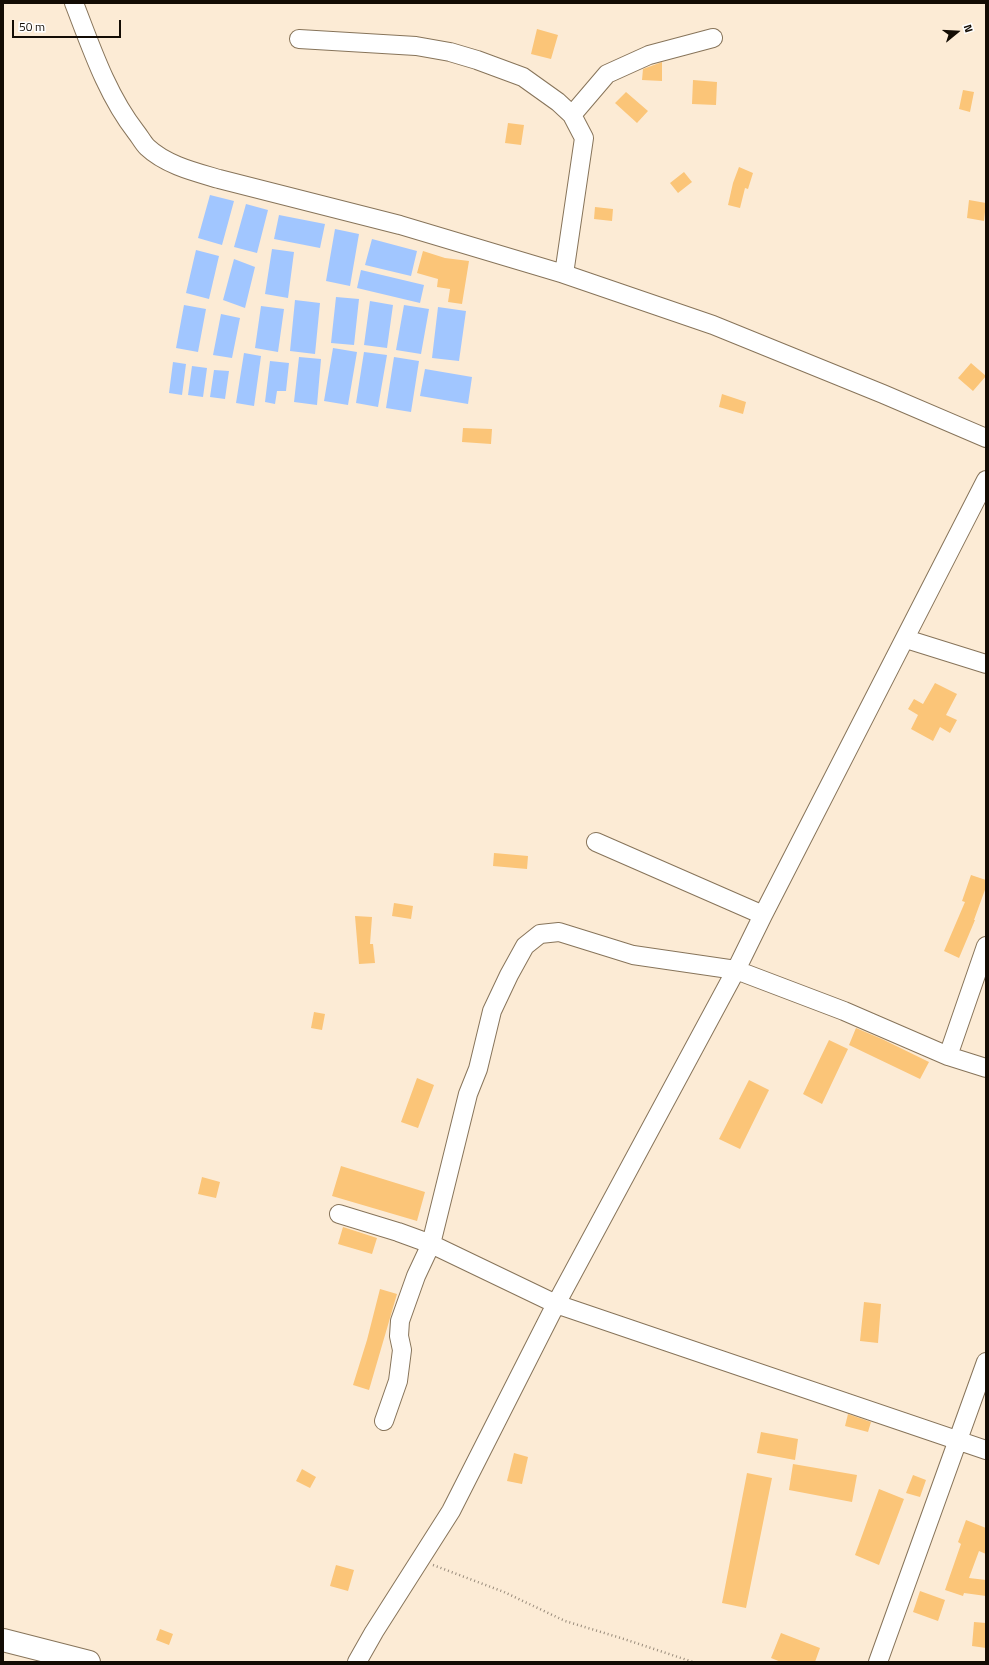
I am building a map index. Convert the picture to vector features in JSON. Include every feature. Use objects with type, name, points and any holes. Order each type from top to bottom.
[{"type":"main road","points":[[3,1640],[88,1662]]},
{"type":"street","points":[[74,3],[109,87],[125,118],[147,147],[168,161],[219,179],[400,225],[564,274],[713,325],[883,394],[986,438]]},
{"type":"street","points":[[572,114],[606,74],[649,55],[713,38]]},
{"type":"street","points":[[299,39],[416,46],[450,52],[523,77],[572,114],[584,138],[564,274]]},
{"type":"street","points":[[358,1662],[374,1632],[451,1511],[556,1304],[736,970],[986,480]]},
{"type":"street","points":[[906,639],[986,664]]},
{"type":"street","points":[[596,842],[763,915]]},
{"type":"street","points":[[384,1421],[398,1381],[402,1350],[399,1336],[400,1321],[416,1276],[431,1244],[468,1094],[478,1069],[492,1011],[525,946],[540,934],[559,932],[633,955],[736,970],[844,1011],[948,1056],[986,1068]]},
{"type":"street","points":[[948,1056],[986,946]]},
{"type":"street","points":[[339,1214],[431,1244],[556,1304],[986,1450]]},
{"type":"street","points":[[878,1662],[986,1362]]},
{"type":"path","points":[[420,1560],[504,1592],[565,1621],[693,1662]]},
{"type":"water","points":[[210,195],[234,201],[222,245],[198,238]]},
{"type":"water","points":[[246,204],[268,210],[257,253],[234,247]]},
{"type":"water","points":[[279,215],[325,224],[320,248],[274,239]]},
{"type":"water","points":[[335,229],[359,234],[350,286],[326,281]]},
{"type":"water","points":[[372,239],[417,251],[411,276],[365,265]]},
{"type":"water","points":[[272,249],[294,252],[288,298],[265,294]]},
{"type":"water","points":[[196,250],[219,256],[209,299],[186,293]]},
{"type":"water","points":[[234,259],[255,267],[245,308],[223,300]]},
{"type":"water","points":[[361,270],[424,285],[420,303],[357,288]]},
{"type":"water","points":[[336,297],[359,299],[354,345],[331,343]]},
{"type":"water","points":[[295,300],[320,303],[315,354],[290,351]]},
{"type":"water","points":[[370,301],[393,305],[387,348],[364,345]]},
{"type":"water","points":[[184,305],[206,309],[198,352],[176,348]]},
{"type":"water","points":[[404,305],[429,309],[421,354],[396,350]]},
{"type":"water","points":[[261,306],[284,309],[278,352],[255,348]]},
{"type":"water","points":[[438,307],[466,311],[459,361],[432,358]]},
{"type":"water","points":[[221,314],[240,318],[232,358],[213,355]]},
{"type":"water","points":[[333,348],[357,352],[348,405],[324,401]]},
{"type":"water","points":[[364,352],[387,355],[378,407],[356,403]]},
{"type":"water","points":[[244,353],[261,356],[254,406],[236,403]]},
{"type":"water","points":[[299,357],[321,359],[317,405],[294,402]]},
{"type":"water","points":[[394,357],[419,361],[411,412],[386,408]]},
{"type":"water","points":[[270,361],[289,363],[286,391],[277,391],[275,404],[265,402]]},
{"type":"water","points":[[173,362],[186,364],[182,395],[169,393]]},
{"type":"water","points":[[192,366],[207,368],[203,397],[188,395]]},
{"type":"water","points":[[425,369],[472,377],[468,404],[420,396]]},
{"type":"water","points":[[214,370],[229,371],[225,399],[210,397]]},
{"type":"building","points":[[537,29],[558,35],[551,59],[531,54]]},
{"type":"building","points":[[662,62],[662,81],[642,80],[643,69]]},
{"type":"building","points":[[693,80],[717,82],[716,105],[692,104]]},
{"type":"building","points":[[963,90],[974,92],[970,112],[959,109]]},
{"type":"building","points":[[626,92],[648,111],[637,123],[615,103]]},
{"type":"building","points":[[508,123],[524,125],[521,145],[505,143]]},
{"type":"building","points":[[739,167],[753,173],[748,189],[745,188],[740,208],[728,205],[733,183]]},
{"type":"building","points":[[684,172],[692,182],[678,193],[670,183]]},
{"type":"building","points":[[969,200],[986,203],[984,221],[967,218]]},
{"type":"building","points":[[595,207],[613,209],[612,221],[594,219]]},
{"type":"building","points":[[423,251],[445,258],[469,261],[462,304],[448,302],[450,289],[437,287],[438,279],[417,273]]},
{"type":"building","points":[[971,363],[986,376],[973,391],[958,378]]},
{"type":"building","points":[[722,394],[746,402],[743,414],[719,407]]},
{"type":"building","points":[[463,428],[492,429],[491,444],[462,442]]},
{"type":"building","points":[[935,683],[957,694],[946,715],[957,720],[950,733],[940,727],[933,741],[911,729],[918,715],[908,709],[914,699],[923,704]]},
{"type":"building","points":[[494,853],[528,856],[527,869],[493,866]]},
{"type":"building","points":[[971,875],[986,880],[986,887],[975,920],[959,958],[944,951],[965,902],[962,901]]},
{"type":"building","points":[[394,903],[413,906],[411,919],[392,916]]},
{"type":"building","points":[[355,916],[372,917],[370,944],[373,944],[375,963],[359,964]]},
{"type":"building","points":[[314,1012],[325,1014],[322,1030],[311,1028]]},
{"type":"building","points":[[856,1028],[929,1062],[920,1079],[849,1045]]},
{"type":"building","points":[[829,1040],[848,1049],[822,1104],[803,1094]]},
{"type":"building","points":[[417,1078],[434,1085],[418,1128],[401,1122]]},
{"type":"building","points":[[749,1080],[769,1090],[740,1149],[719,1139]]},
{"type":"building","points":[[341,1166],[425,1192],[417,1221],[332,1196]]},
{"type":"building","points":[[202,1177],[220,1182],[216,1198],[198,1194]]},
{"type":"building","points":[[343,1227],[377,1238],[372,1254],[338,1244]]},
{"type":"building","points":[[380,1289],[397,1294],[369,1390],[353,1385],[367,1340]]},
{"type":"building","points":[[864,1302],[881,1304],[878,1343],[860,1341]]},
{"type":"building","points":[[848,1414],[871,1422],[868,1432],[845,1426]]},
{"type":"building","points":[[761,1432],[798,1439],[795,1460],[757,1453]]},
{"type":"building","points":[[514,1453],[528,1457],[522,1484],[507,1481]]},
{"type":"building","points":[[793,1464],[857,1475],[852,1502],[789,1490]]},
{"type":"building","points":[[302,1469],[316,1477],[310,1488],[296,1481]]},
{"type":"building","points":[[747,1473],[772,1478],[746,1608],[722,1603]]},
{"type":"building","points":[[913,1475],[926,1480],[920,1497],[906,1493]]},
{"type":"building","points":[[879,1489],[904,1499],[879,1565],[855,1555]]},
{"type":"building","points":[[966,1520],[986,1528],[986,1554],[979,1551],[969,1578],[986,1580],[986,1596],[964,1593],[963,1596],[945,1590],[961,1544],[958,1542]]},
{"type":"building","points":[[336,1565],[354,1570],[348,1591],[330,1586]]},
{"type":"building","points":[[920,1591],[945,1600],[938,1621],[913,1612]]},
{"type":"building","points":[[974,1622],[986,1623],[986,1648],[972,1646]]},
{"type":"building","points":[[160,1629],[173,1634],[169,1645],[156,1640]]},
{"type":"building","points":[[781,1633],[820,1648],[815,1662],[781,1662],[771,1658]]}]
